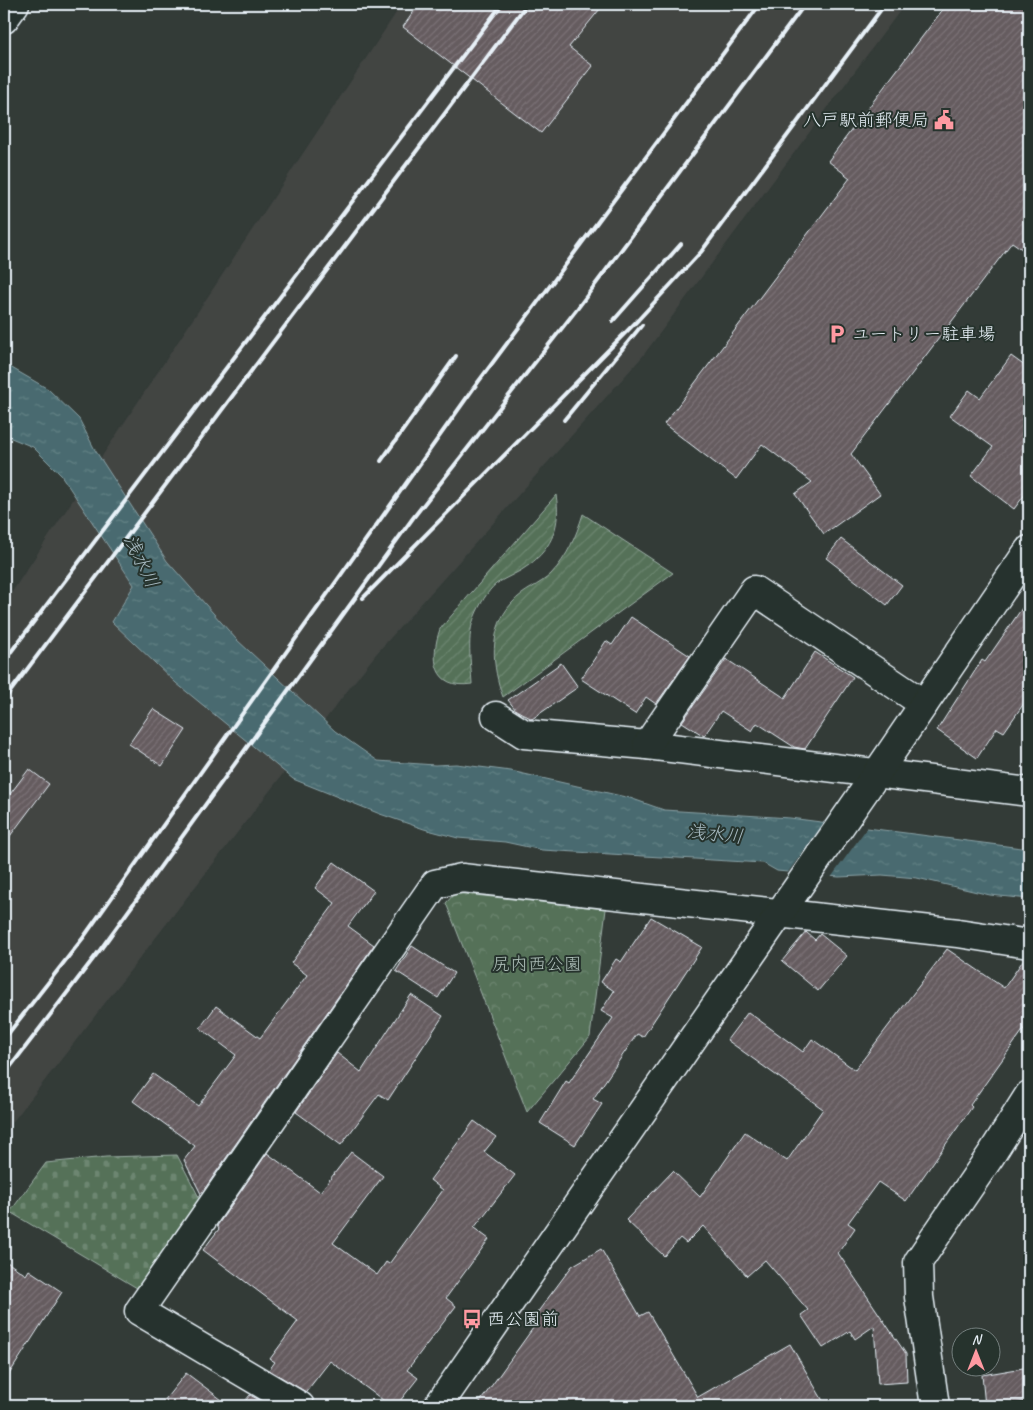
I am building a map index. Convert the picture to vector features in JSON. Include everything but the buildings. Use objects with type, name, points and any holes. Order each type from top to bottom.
[{"type":"street","points":[[4,19],[15,4]]},
{"type":"street","points":[[438,1406],[873,780],[1029,550]]},
{"type":"street","points":[[647,745],[754,590],[924,704]]},
{"type":"street","points":[[496,716],[524,734],[647,745],[873,780],[1029,792]]},
{"type":"street","points":[[300,1406],[140,1311],[435,884],[462,878],[785,906],[1029,944]]},
{"type":"street","points":[[935,1406],[920,1297],[918,1262],[992,1156],[1029,1095]]},
{"type":"shaded area","points":[[402,4],[905,4],[642,357],[376,654],[4,1133],[4,604]]},
{"type":"green space","points":[[556,495],[556,525],[544,551],[525,568],[493,587],[477,612],[472,624],[470,641],[472,684],[459,685],[449,682],[442,677],[435,661],[435,651],[440,629]]},
{"type":"green space","points":[[583,514],[673,573],[503,697],[496,673],[494,648],[499,624],[504,613],[516,598],[547,578],[557,567],[571,546]]},
{"type":"green space","name":"尻内西公園","points":[[455,893],[606,909],[590,1037],[527,1112],[446,903]]},
{"type":"green space","points":[[177,1155],[202,1203],[142,1291],[10,1212],[46,1163],[106,1157]]},
{"type":"water","name":"浅水川","points":[[4,366],[10,367],[48,389],[79,419],[95,450],[167,561],[236,639],[335,731],[378,761],[435,765],[456,764],[511,771],[630,798],[664,810],[790,818],[1029,849],[1029,899],[990,895],[917,878],[882,875],[839,877],[777,871],[763,863],[542,850],[505,842],[458,838],[380,814],[293,779],[176,683],[112,622],[134,585],[61,475],[33,447],[4,435]]},
{"type":"pier","points":[[826,820],[869,825],[830,879],[786,875]]},
{"type":"railway","points":[[4,661],[502,4]]},
{"type":"railway","points":[[4,700],[527,4]]},
{"type":"railway","points":[[4,1039],[83,938],[473,389],[760,4]]},
{"type":"railway","points":[[4,1075],[100,950],[413,518],[577,309],[805,4]]},
{"type":"railway","points":[[363,598],[638,320],[701,252],[885,4]]},
{"type":"railway","points":[[613,321],[681,244]]},
{"type":"railway","points":[[564,420],[642,325]]},
{"type":"railway","points":[[381,461],[456,356]]},
{"type":"place","name":"八戸駅前郵便局","points":[[944,120]]},
{"type":"place","name":"ユートリー駐車場","points":[[837,334]]},
{"type":"place","name":"西公園前","points":[[472,1319]]}]
